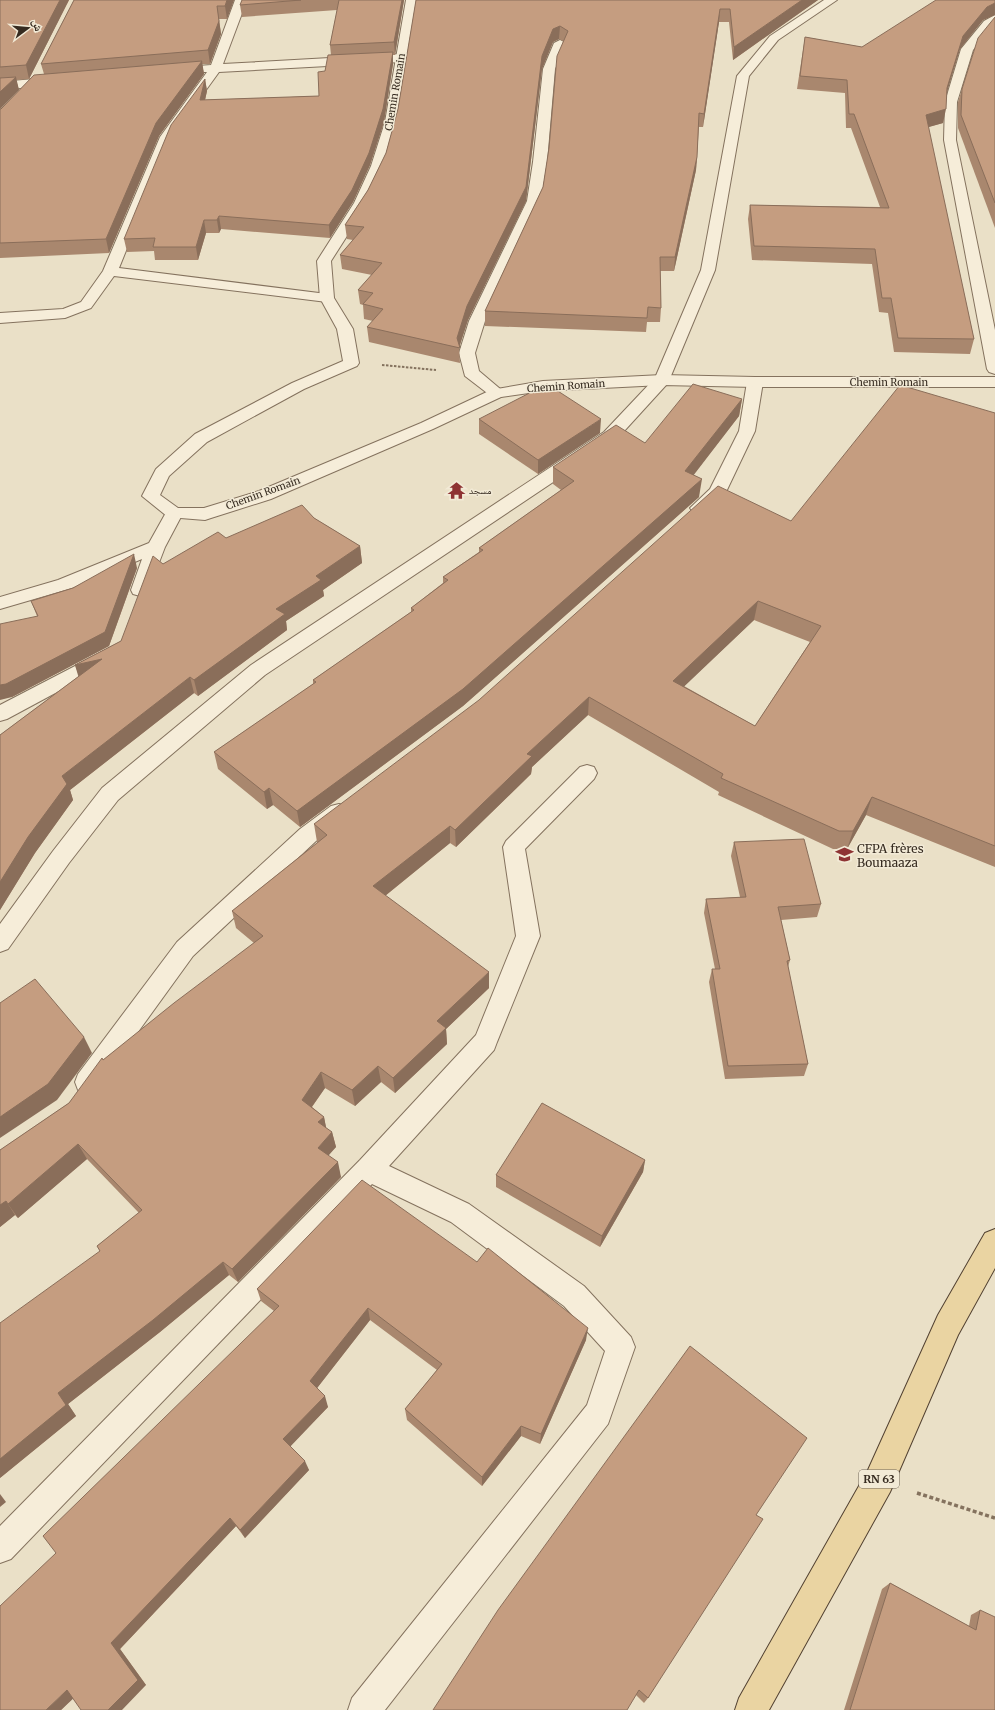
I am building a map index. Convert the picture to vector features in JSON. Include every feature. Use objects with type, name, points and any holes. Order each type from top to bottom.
[{"type":"main road","name":"RN 63","points":[[751,1710],[879,1481],[948,1325],[995,1242]]},
{"type":"street","points":[[0,318],[65,313],[86,305],[110,271],[166,136],[216,68],[241,0]]},
{"type":"street","name":"Chemin Romain","points":[[351,362],[345,329],[327,298],[324,261],[361,203],[378,166],[391,122],[412,0]]},
{"type":"street","points":[[0,942],[61,857],[110,794],[258,670],[610,436],[662,380],[708,270],[730,136],[744,76],[774,38],[831,0]]},
{"type":"street","points":[[995,18],[988,23],[967,49],[951,102],[950,140],[995,369]]},
{"type":"street","points":[[497,393],[471,373],[467,353],[477,320],[504,260],[534,201],[540,162],[549,69],[560,43]]},
{"type":"street","points":[[192,70],[216,68],[400,64]]},
{"type":"street","points":[[19,98],[34,82],[41,69]]},
{"type":"street","points":[[0,86],[66,80]]},
{"type":"street","points":[[110,271],[327,298]]},
{"type":"street","points":[[134,606],[156,547],[174,513],[151,496],[162,473],[201,438],[298,386],[351,362]]},
{"type":"street","name":"Chemin Romain","points":[[174,513],[205,514],[266,495],[427,426],[497,393],[543,386],[662,380],[755,382],[995,382]]},
{"type":"street","points":[[688,518],[717,492],[747,431],[755,382]]},
{"type":"street","points":[[0,603],[65,584],[156,547]]},
{"type":"street","points":[[0,714],[118,651]]},
{"type":"street","points":[[0,1548],[369,1170],[485,1042],[528,936],[514,847],[587,772]]},
{"type":"street","points":[[76,1096],[185,949],[308,835],[352,802]]},
{"type":"street","points":[[364,1710],[598,1414],[621,1347],[574,1296],[460,1213],[369,1170]]},
{"type":"path","points":[[351,362],[471,373]]},
{"type":"path","points":[[879,1481],[995,1518]]},
{"type":"building","points":[[0,0],[60,0],[26,65],[0,67]]},
{"type":"building","points":[[74,0],[227,0],[225,6],[217,6],[219,21],[208,50],[41,64]]},
{"type":"building","points":[[242,0],[301,0],[240,5]]},
{"type":"building","points":[[339,0],[402,0],[394,42],[330,45]]},
{"type":"building","points":[[416,0],[802,0],[734,47],[730,9],[720,9],[704,114],[699,113],[697,157],[675,257],[660,257],[661,308],[648,307],[647,318],[485,311],[543,187],[549,148],[557,56],[568,31],[560,26],[553,29],[542,56],[526,187],[467,306],[457,338],[460,348],[367,327],[383,309],[363,304],[373,293],[358,290],[382,263],[340,255],[364,227],[345,225],[368,190],[386,153],[398,109]]},
{"type":"building","points":[[936,0],[995,0],[995,3],[987,7],[963,36],[947,88],[946,109],[926,115],[974,339],[898,338],[891,298],[882,298],[875,249],[754,246],[750,205],[889,208],[854,114],[849,114],[847,80],[800,76],[805,37],[862,47]]},
{"type":"building","points":[[995,17],[995,203],[961,115],[962,89],[978,38]]},
{"type":"building","points":[[393,52],[383,109],[369,153],[352,190],[329,225],[219,216],[217,220],[204,220],[196,247],[153,247],[155,238],[124,239],[171,125],[205,79],[200,100],[319,96],[318,72],[325,71],[328,55]]},
{"type":"building","points":[[202,61],[156,123],[106,239],[0,243],[0,109],[34,75]]},
{"type":"building","points":[[16,77],[0,92],[0,78]]},
{"type":"building","points":[[547,384],[601,419],[538,460],[479,419]]},
{"type":"building","points":[[693,384],[742,399],[685,471],[702,479],[463,689],[297,811],[269,788],[264,792],[214,752],[316,682],[313,680],[414,610],[411,608],[448,580],[443,577],[483,550],[479,548],[574,481],[553,467],[616,425],[645,443]]},
{"type":"building","points":[[900,385],[995,413],[995,846],[872,797],[853,831],[839,831],[721,778],[723,774],[589,697],[527,754],[532,756],[455,830],[450,826],[373,886],[489,972],[437,1021],[446,1028],[393,1078],[378,1066],[352,1090],[321,1072],[302,1100],[324,1117],[318,1122],[332,1132],[318,1148],[338,1162],[232,1269],[223,1262],[153,1320],[58,1393],[66,1405],[0,1459],[0,1323],[100,1251],[97,1246],[142,1210],[78,1144],[8,1204],[6,1201],[0,1205],[0,1150],[69,1103],[102,1058],[103,1060],[174,1003],[263,936],[232,911],[327,835],[314,824],[479,700],[718,486],[791,521]],"holes":[[[758,601],[821,626],[755,726],[673,681]]]},
{"type":"building","points":[[302,505],[314,518],[360,546],[316,576],[321,580],[276,609],[285,614],[194,680],[190,677],[62,776],[67,784],[28,837],[0,882],[0,735],[102,659],[75,665],[121,641],[153,556],[163,564],[218,532],[226,538]]},
{"type":"building","points":[[134,554],[105,632],[6,684],[0,685],[0,624],[38,616],[31,601],[73,588]]},
{"type":"building","points":[[804,839],[821,904],[778,907],[790,960],[787,961],[808,1064],[728,1066],[712,969],[720,969],[706,899],[746,897],[734,842]]},
{"type":"building","points":[[35,979],[84,1037],[48,1084],[0,1117],[0,1003]]},
{"type":"building","points":[[542,1103],[645,1160],[602,1236],[496,1175]]},
{"type":"building","points":[[362,1180],[477,1262],[488,1248],[588,1328],[541,1434],[521,1426],[482,1477],[405,1409],[442,1364],[368,1308],[310,1381],[325,1396],[283,1439],[305,1461],[240,1530],[230,1518],[111,1643],[138,1680],[108,1710],[81,1710],[67,1690],[46,1710],[0,1710],[0,1606],[56,1553],[43,1536],[279,1306],[257,1289]]},
{"type":"building","points":[[690,1346],[807,1438],[756,1515],[763,1519],[648,1698],[639,1690],[627,1710],[433,1710],[498,1610]]},
{"type":"building","points":[[890,1583],[976,1630],[980,1610],[995,1617],[995,1710],[850,1710]]},
{"type":"place","name":"مسجد","points":[[456,490]]},
{"type":"place","name":"CFPA frères Boumaaza","points":[[844,855]]}]
